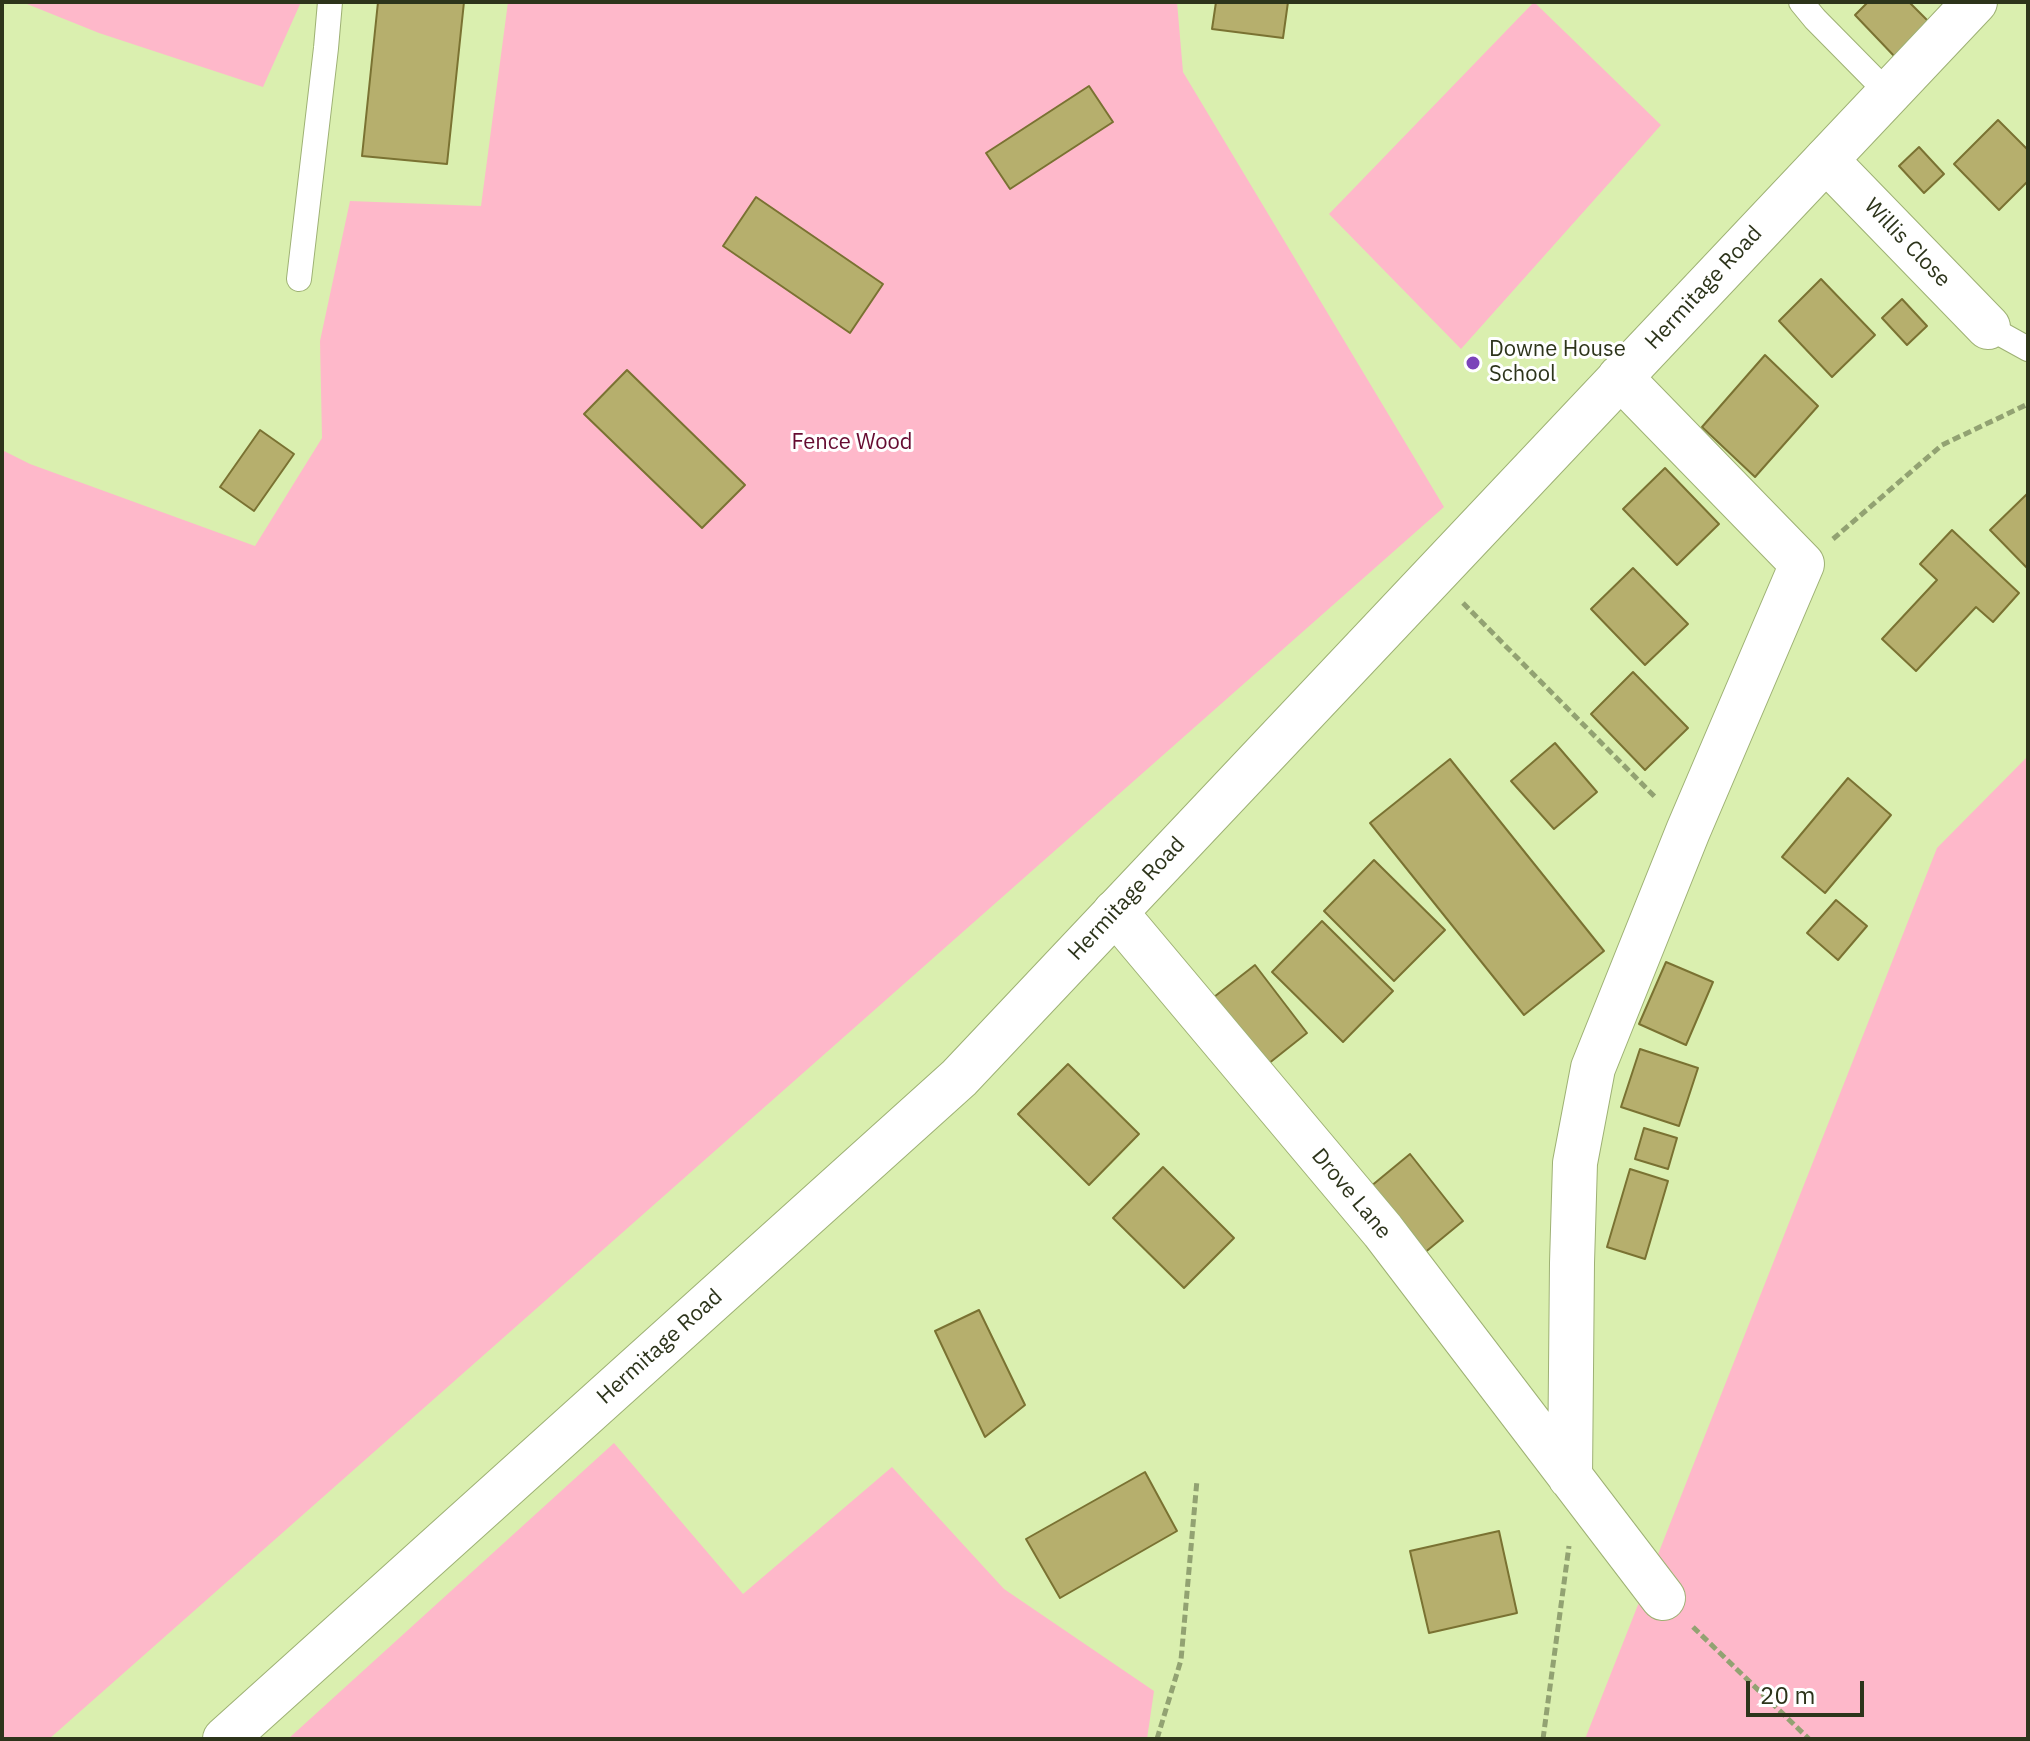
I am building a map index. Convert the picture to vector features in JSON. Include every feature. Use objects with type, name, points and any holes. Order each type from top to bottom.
[{"type":"street","name":"Hermitage Road","points":[[225,1739],[959,1078],[1975,2]]},
{"type":"street","name":"Willis Close","points":[[1826,160],[1988,327]]},
{"type":"street","points":[[1574,1481],[1572,1263],[1575,1163],[1593,1068],[1688,831],[1802,564],[1620,377]]},
{"type":"street","name":"Drove Lane","points":[[1115,912],[1383,1231],[1663,1598]]},
{"type":"lane","points":[[299,279],[330,2]]},
{"type":"lane","points":[[1801,2],[1888,93]]},
{"type":"lane","points":[[1988,327],[2028,349]]},
{"type":"path","points":[[1802,564],[1942,445],[2028,404]]},
{"type":"path","points":[[1434,574],[1688,831]]},
{"type":"path","points":[[1157,1739],[1181,1660],[1197,1480]]},
{"type":"path","points":[[1543,1739],[1574,1481]]},
{"type":"path","points":[[1663,1598],[1809,1739]]},
{"type":"green space","points":[[22,2],[301,2],[263,87],[99,33]]},
{"type":"green space","name":"Fence Wood","points":[[508,2],[1177,2],[1183,72],[1444,507],[49,1739],[2,1739],[2,450],[30,464],[255,546],[322,438],[320,341],[350,201],[481,206]]},
{"type":"green space","points":[[1534,2],[1661,125],[1461,349],[1329,214]]},
{"type":"green space","points":[[2028,756],[2028,1739],[1585,1739],[1937,848]]},
{"type":"green space","points":[[614,1443],[743,1594],[892,1467],[1004,1589],[1154,1691],[1147,1739],[288,1739]]},
{"type":"building","points":[[378,2],[464,2],[447,164],[362,156]]},
{"type":"building","points":[[1216,2],[1288,2],[1283,38],[1212,29]]},
{"type":"building","points":[[1868,2],[1909,2],[1931,24],[1896,58],[1855,15]]},
{"type":"building","points":[[1089,86],[1113,122],[1010,189],[986,153]]},
{"type":"building","points":[[1998,120],[2028,150],[2028,181],[1999,210],[1954,164]]},
{"type":"building","points":[[1919,147],[1944,174],[1924,193],[1899,166]]},
{"type":"building","points":[[756,197],[883,284],[850,333],[723,246]]},
{"type":"building","points":[[1821,279],[1875,335],[1832,377],[1779,321]]},
{"type":"building","points":[[1902,299],[1927,326],[1907,345],[1882,318]]},
{"type":"building","points":[[1765,355],[1818,406],[1755,477],[1702,427]]},
{"type":"building","points":[[627,370],[745,485],[702,528],[584,414]]},
{"type":"building","points":[[260,430],[294,454],[254,511],[220,487]]},
{"type":"building","points":[[1665,468],[1719,524],[1677,565],[1623,509]]},
{"type":"building","points":[[2028,493],[2028,569],[1990,530]]},
{"type":"building","points":[[1952,530],[2019,593],[1993,622],[1976,607],[1916,671],[1882,639],[1937,580],[1920,564]]},
{"type":"building","points":[[1633,568],[1688,624],[1645,665],[1591,609]]},
{"type":"building","points":[[1633,672],[1688,728],[1645,770],[1591,714]]},
{"type":"building","points":[[1555,743],[1597,792],[1554,829],[1511,781]]},
{"type":"building","points":[[1450,759],[1604,951],[1524,1015],[1370,823]]},
{"type":"building","points":[[1848,778],[1891,815],[1825,893],[1782,857]]},
{"type":"building","points":[[1374,860],[1445,930],[1394,981],[1324,911]]},
{"type":"building","points":[[1836,900],[1867,926],[1838,960],[1807,933]]},
{"type":"building","points":[[1322,921],[1393,991],[1343,1042],[1272,972]]},
{"type":"building","points":[[1666,962],[1713,982],[1686,1045],[1639,1024]]},
{"type":"building","points":[[1255,965],[1307,1033],[1268,1064],[1214,997]]},
{"type":"building","points":[[1640,1049],[1698,1068],[1679,1126],[1621,1107]]},
{"type":"building","points":[[1068,1064],[1139,1134],[1089,1185],[1018,1114]]},
{"type":"building","points":[[1644,1128],[1677,1138],[1668,1169],[1635,1159]]},
{"type":"building","points":[[1410,1154],[1463,1221],[1423,1254],[1370,1187]]},
{"type":"building","points":[[1163,1167],[1234,1238],[1184,1288],[1113,1218]]},
{"type":"building","points":[[1630,1169],[1668,1181],[1645,1259],[1607,1247]]},
{"type":"building","points":[[979,1310],[1025,1405],[985,1437],[935,1331]]},
{"type":"building","points":[[1145,1472],[1177,1531],[1060,1598],[1026,1539]]},
{"type":"building","points":[[1499,1531],[1517,1613],[1429,1633],[1410,1551]]},
{"type":"place","name":"Downe House School","points":[[1473,363]]}]
